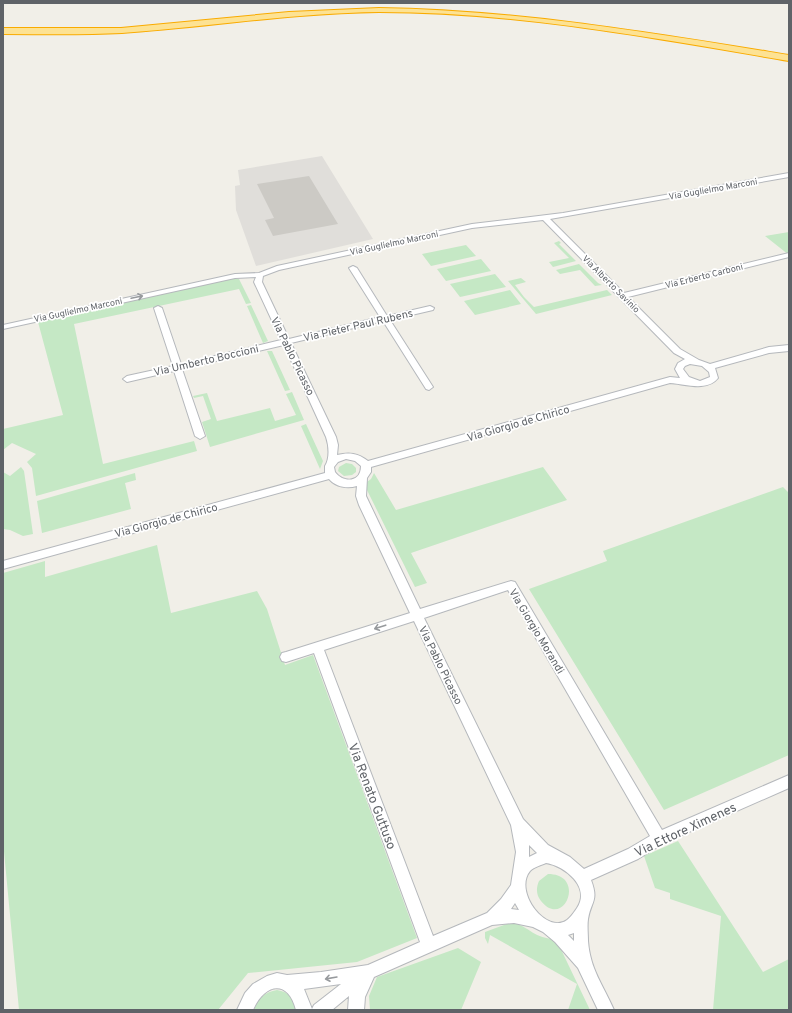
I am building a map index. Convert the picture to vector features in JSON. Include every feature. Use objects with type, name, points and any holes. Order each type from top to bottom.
[{"type":"highway","points":[[3,31],[116,31],[344,11],[500,13],[570,21],[789,54]]},
{"type":"highway","points":[[454,12],[514,16],[582,24],[789,58]]},
{"type":"highway","points":[[3,36],[61,37],[115,35],[256,21],[325,16],[399,15],[479,18],[586,29],[789,61]]},
{"type":"highway","points":[[479,18],[576,30],[789,66]]},
{"type":"street","name":"Via Guglielmo Marconi","points":[[3,327],[235,276],[260,275],[277,268],[472,226],[545,218],[789,176]]},
{"type":"street","name":"Via Alberto Savinio","points":[[545,218],[677,351],[696,362],[710,367]]},
{"type":"street","name":"Via Erberto Carboni","points":[[623,296],[786,255]]},
{"type":"street","points":[[353,268],[429,387]]},
{"type":"street","name":"Via Pablo Picasso","points":[[260,275],[258,282],[331,437],[333,445],[332,463]]},
{"type":"street","points":[[158,308],[200,436]]},
{"type":"street","name":"Via Pieter Paul Rubens","points":[[286,342],[430,308]]},
{"type":"street","name":"Via Umberto Boccioni","points":[[127,378],[286,342]]},
{"type":"street","points":[[670,380],[702,384],[712,381],[714,374],[710,367],[780,348],[789,348]]},
{"type":"street","points":[[677,351],[680,368],[690,382]]},
{"type":"street","points":[[670,380],[680,368],[689,361],[696,362]]},
{"type":"street","name":"Via Giorgio de Chirico","points":[[366,466],[670,380]]},
{"type":"street","name":"Via Pablo Picasso","points":[[331,437],[340,447],[355,457]]},
{"type":"street","points":[[342,457],[355,457],[361,460],[366,466],[366,472],[362,478],[354,482],[342,483],[334,480],[330,475],[329,468],[332,463],[342,457]]},
{"type":"street","name":"Via Giorgio de Chirico","points":[[3,565],[330,475]]},
{"type":"street","name":"Via Pablo Picasso","points":[[362,478],[361,489],[364,505],[518,824],[523,852],[518,888],[522,905],[533,920],[560,936],[584,964],[606,1010]]},
{"type":"street","name":"Via Pablo Picasso","points":[[342,483],[364,505]]},
{"type":"street","name":"Via Giorgio Morandi","points":[[286,657],[511,585],[659,838]]},
{"type":"street","name":"Via Renato Guttuso","points":[[317,647],[429,945]]},
{"type":"street","name":"Via Ettore Ximenes","points":[[582,876],[633,854],[659,838],[789,781]]},
{"type":"street","name":"Via Pablo Picasso","points":[[518,824],[543,850],[566,861],[582,876],[587,897],[586,907],[581,916],[575,923],[567,928],[558,930],[548,928]]},
{"type":"street","points":[[521,872],[527,864],[536,858],[546,856],[556,857]]},
{"type":"street","points":[[492,918],[506,904],[518,888]]},
{"type":"street","points":[[319,1010],[369,972],[492,918],[514,916],[533,920]]},
{"type":"street","name":"Via Pablo Picasso","points":[[581,916],[581,941],[584,964]]},
{"type":"street","points":[[245,1010],[254,992],[261,985],[270,981],[279,980],[288,982],[321,980],[369,972]]},
{"type":"street","points":[[356,1010],[357,996],[369,972]]},
{"type":"street","points":[[288,982],[300,994],[304,1010]]},
{"type":"shaded area","points":[[322,156],[373,239],[256,266],[236,210],[235,186],[240,185],[238,170]]},
{"type":"green space","points":[[789,232],[789,255],[765,236]]},
{"type":"green space","points":[[559,241],[561,243],[559,244],[576,261],[553,267],[549,262],[569,258],[554,243]]},
{"type":"green space","points":[[466,245],[476,256],[431,266],[422,254]]},
{"type":"green space","points":[[481,259],[491,271],[446,281],[437,269]]},
{"type":"green space","points":[[579,264],[598,283],[602,285],[595,286],[580,270],[560,274],[556,270]]},
{"type":"green space","points":[[495,274],[506,287],[460,297],[450,284]]},
{"type":"green space","points":[[521,278],[526,282],[515,285],[534,307],[607,290],[612,295],[536,314],[508,281]]},
{"type":"green space","points":[[230,279],[239,279],[251,303],[246,304],[239,289],[74,324],[103,464],[194,441],[197,451],[36,496],[32,468],[27,462],[36,454],[12,443],[3,450],[3,429],[63,415],[38,322]]},
{"type":"green space","points":[[510,290],[521,304],[475,315],[464,301]]},
{"type":"green space","points":[[251,305],[268,341],[263,343],[247,306]]},
{"type":"green space","points":[[267,351],[272,351],[290,390],[285,391]]},
{"type":"green space","points":[[292,392],[304,420],[210,447],[202,422],[211,419],[203,396],[194,398],[193,396],[207,393],[217,421],[270,408],[275,421],[296,415],[286,394]]},
{"type":"green space","points":[[306,424],[323,461],[320,469],[301,426]]},
{"type":"green space","points":[[346,463],[352,464],[356,468],[356,472],[352,475],[344,476],[338,471],[339,467]]},
{"type":"green space","points":[[21,467],[24,471],[33,534],[23,536],[10,530],[3,529],[3,472],[10,476]]},
{"type":"green space","points":[[543,467],[567,500],[411,553],[427,583],[415,587],[364,484],[371,479],[374,473],[396,510]]},
{"type":"green space","points":[[135,473],[136,480],[125,483],[131,509],[42,533],[37,501]]},
{"type":"green space","points":[[783,487],[789,493],[789,755],[664,810],[529,589],[607,561],[603,551]]},
{"type":"green space","points":[[157,545],[171,613],[257,591],[267,609],[285,665],[313,655],[417,938],[357,962],[248,973],[218,1010],[19,1010],[3,841],[3,573],[45,561],[45,577]]},
{"type":"green space","points":[[678,841],[763,972],[789,959],[789,1010],[713,1010],[721,916],[670,899],[670,893],[655,888],[644,856]]},
{"type":"green space","points":[[548,874],[560,876],[567,882],[569,890],[568,898],[564,905],[557,909],[550,908],[539,899],[537,894],[537,886],[539,881]]},
{"type":"green space","points":[[512,922],[542,937],[556,939],[590,1010],[568,1010],[577,984],[490,935],[488,944],[485,938],[485,932]]},
{"type":"green space","points":[[458,948],[481,962],[461,1010],[370,1010],[369,996],[377,977]]},
{"type":"green space","points":[[277,990],[285,992],[290,996],[297,1010],[254,1010],[262,996]]},
{"type":"building","points":[[309,176],[338,224],[273,236],[265,220],[274,218],[257,184]]}]
